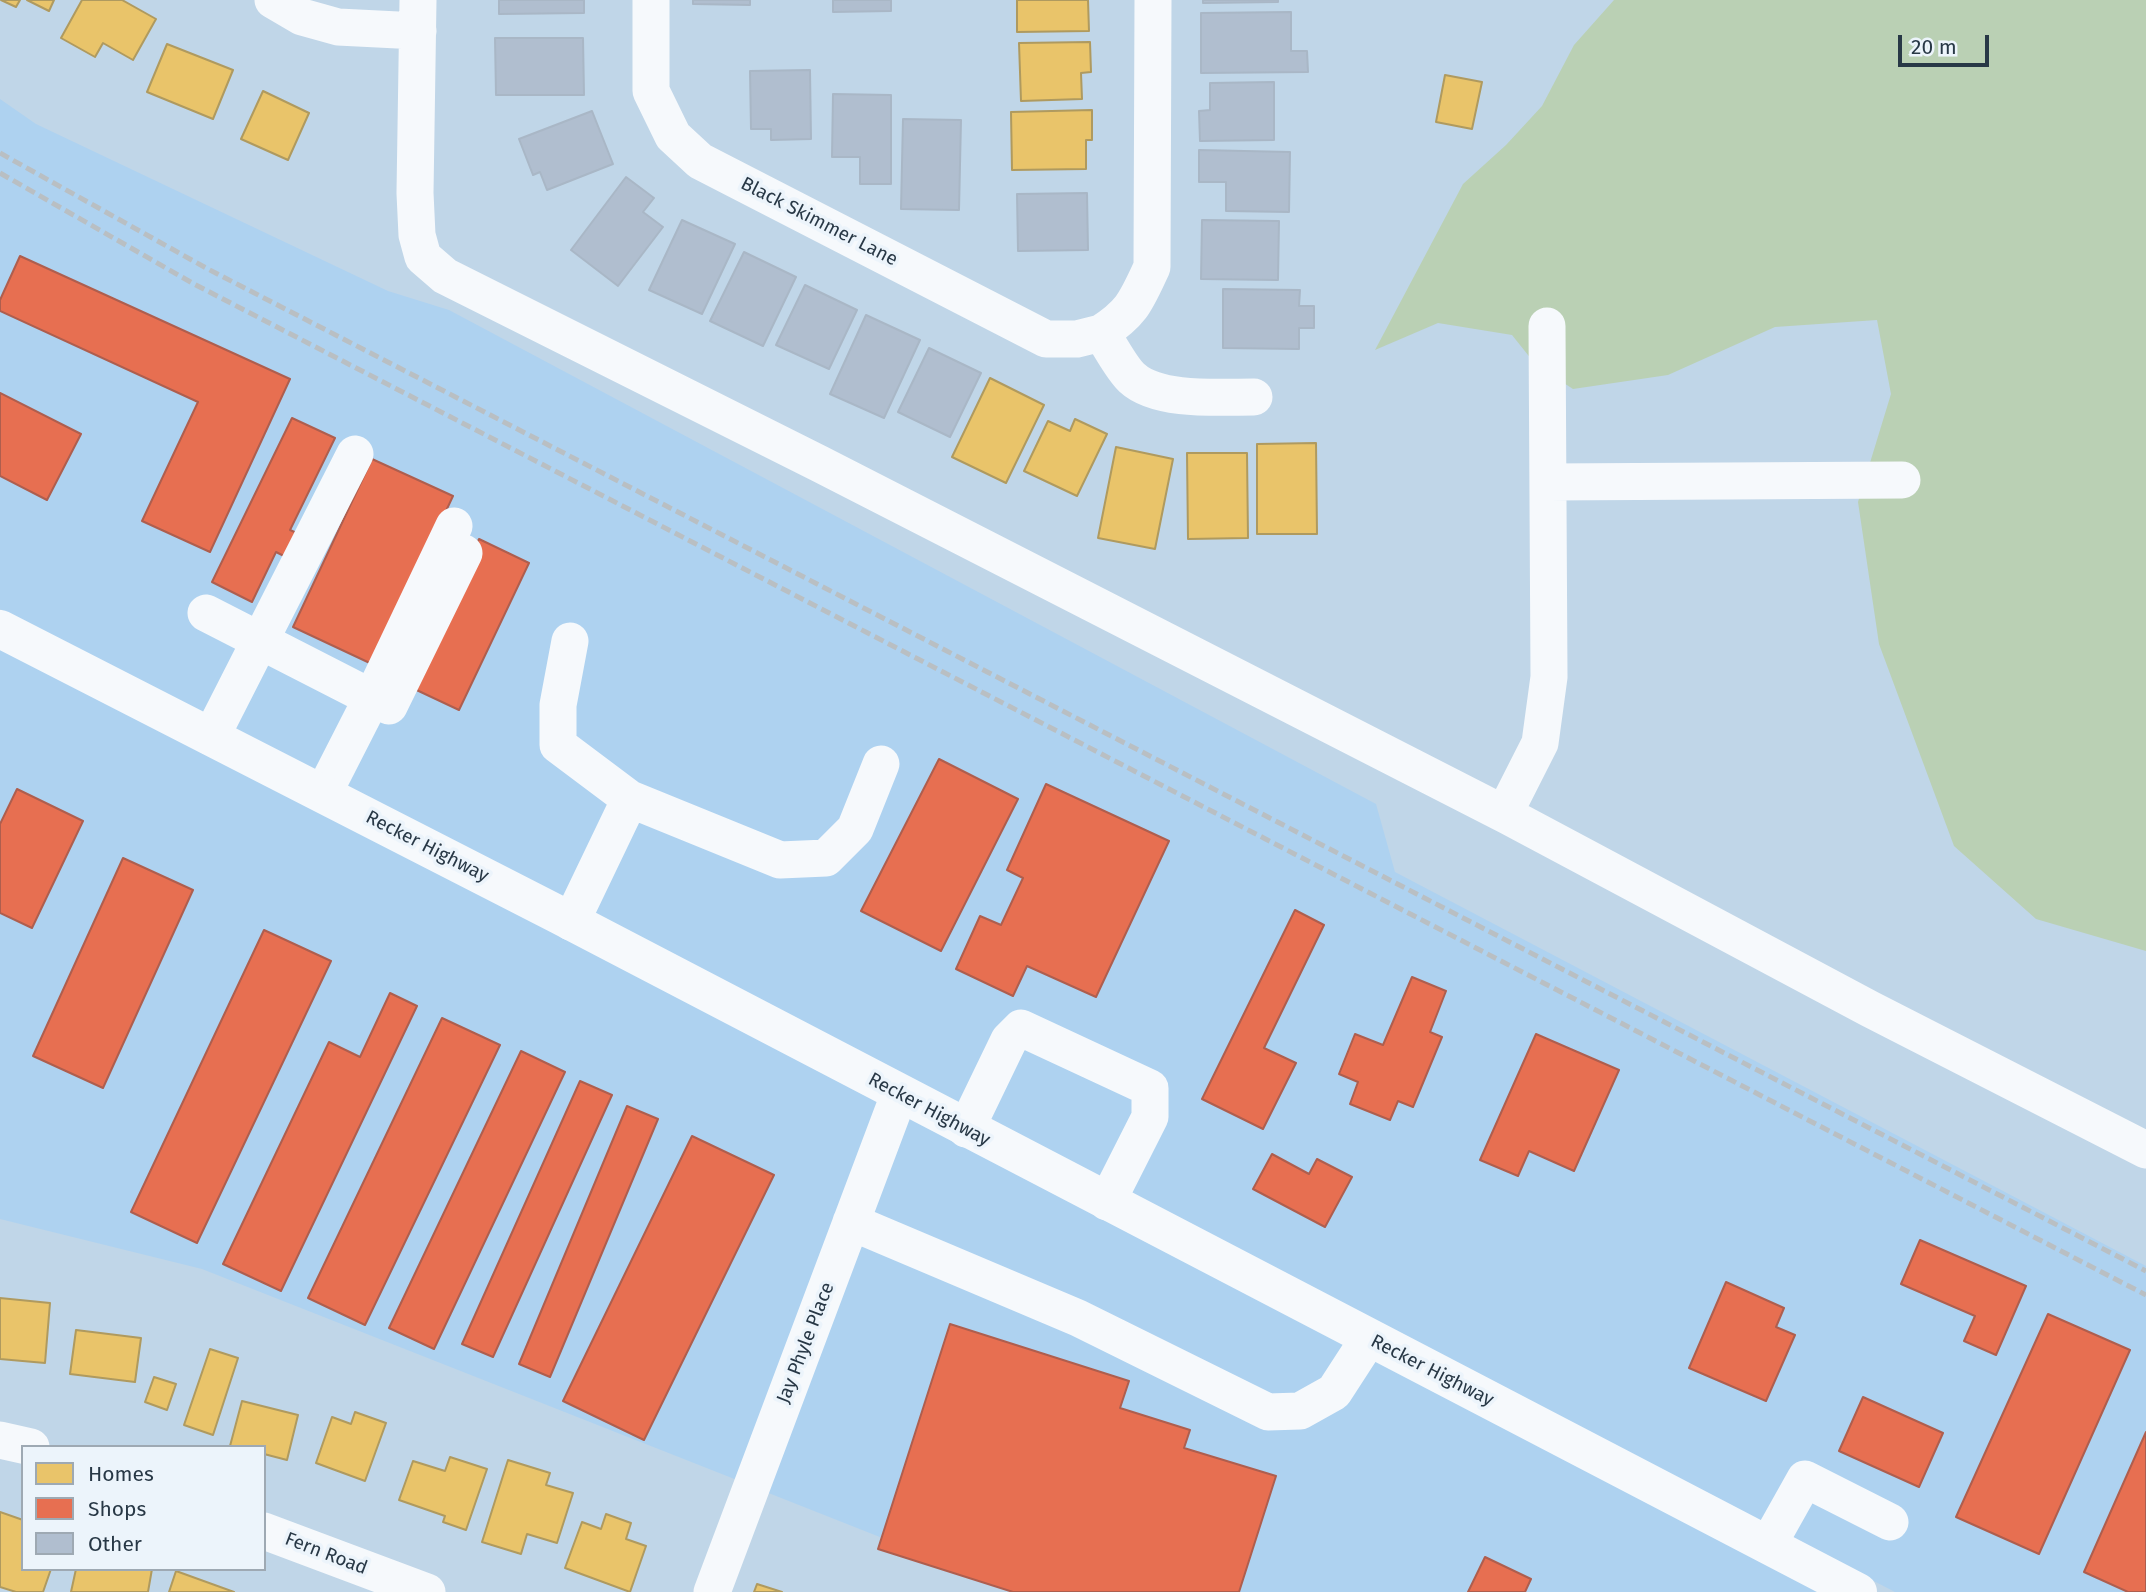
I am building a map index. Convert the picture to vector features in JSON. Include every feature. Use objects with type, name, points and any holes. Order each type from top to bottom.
[{"type":"main road","name":"Recker Highway","points":[[0,629],[571,922],[1858,1592]]},
{"type":"street","points":[[273,0],[302,17],[338,27],[418,15],[415,193],[417,235],[423,257],[444,276],[845,477],[1504,814],[1870,1009],[2146,1150]]},
{"type":"street","name":"Black Skimmer Lane","points":[[652,0],[652,91],[673,136],[700,161],[1046,339],[1077,339],[1101,333],[1134,306],[1152,267],[1153,0]]},
{"type":"street","points":[[1504,814],[1540,743],[1549,677],[1547,326]]},
{"type":"street","points":[[1101,333],[1132,379],[1153,389],[1188,398],[1254,397]]},
{"type":"street","points":[[211,737],[355,454]]},
{"type":"street","points":[[1548,482],[1902,480]]},
{"type":"street","points":[[323,794],[459,539]]},
{"type":"street","points":[[206,613],[372,698]]},
{"type":"street","points":[[570,641],[558,705],[558,745],[630,799],[780,860],[826,858],[855,829],[881,764]]},
{"type":"street","points":[[571,922],[630,799]]},
{"type":"street","points":[[966,1129],[1009,1040],[1021,1028],[1150,1087],[1150,1117],[1107,1202]]},
{"type":"street","name":"Jay Phyle Place","points":[[712,1592],[900,1095]]},
{"type":"street","points":[[851,1223],[1078,1318],[1268,1412],[1300,1411],[1334,1392],[1369,1338]]},
{"type":"street","points":[[0,1440],[22,1445]]},
{"type":"street","points":[[1768,1545],[1805,1479],[1890,1522]]},
{"type":"street","name":"Fern Road","points":[[266,1532],[427,1592]]},
{"type":"shaded area","points":[[0,99],[36,124],[388,291],[449,310],[1376,804],[1395,872],[2146,1266],[2146,1592],[1895,1592],[566,899],[0,609]]},
{"type":"shaded area","points":[[0,648],[552,931],[879,1103],[737,1480],[202,1269],[0,1219]]},
{"type":"shaded area","points":[[908,1118],[1820,1592],[1019,1592],[766,1492]]},
{"type":"green space","points":[[1614,0],[2146,0],[2146,951],[2036,919],[1954,846],[1879,644],[1858,502],[1891,394],[1877,320],[1775,327],[1668,375],[1573,389],[1536,365],[1512,335],[1438,323],[1375,350],[1463,184],[1506,145],[1542,106],[1574,45]]},
{"type":"building: Homes","points":[[1,0],[20,0],[16,7]]},
{"type":"building: Homes","points":[[27,0],[54,0],[49,11]]},
{"type":"building: Homes","points":[[82,0],[122,0],[156,19],[133,60],[103,43],[95,57],[61,38]]},
{"type":"building: Homes","points":[[1017,0],[1088,0],[1089,31],[1017,32]]},
{"type":"building: Homes","points":[[1090,42],[1091,72],[1081,73],[1082,99],[1021,101],[1019,43]]},
{"type":"building: Homes","points":[[167,44],[233,70],[213,119],[147,92]]},
{"type":"building: Homes","points":[[1445,75],[1482,82],[1472,129],[1436,122]]},
{"type":"building: Homes","points":[[263,91],[309,113],[288,160],[241,139]]},
{"type":"building: Homes","points":[[1092,110],[1092,140],[1086,140],[1086,169],[1012,170],[1011,112]]},
{"type":"building: Homes","points":[[990,378],[1044,405],[1006,483],[952,457]]},
{"type":"building: Homes","points":[[1075,419],[1107,434],[1077,496],[1024,471],[1048,421],[1070,431]]},
{"type":"building: Homes","points":[[1316,443],[1317,534],[1257,534],[1257,444]]},
{"type":"building: Homes","points":[[1116,447],[1173,459],[1155,549],[1098,538]]},
{"type":"building: Homes","points":[[1187,453],[1247,453],[1248,538],[1188,539]]},
{"type":"building: Homes","points":[[0,1298],[50,1303],[45,1363],[0,1359]]},
{"type":"building: Homes","points":[[76,1330],[141,1338],[135,1382],[70,1374]]},
{"type":"building: Homes","points":[[210,1349],[238,1358],[213,1435],[184,1425]]},
{"type":"building: Homes","points":[[154,1377],[176,1384],[167,1410],[145,1402]]},
{"type":"building: Homes","points":[[242,1401],[298,1415],[287,1460],[266,1455],[266,1445],[230,1445]]},
{"type":"building: Homes","points":[[355,1412],[386,1423],[365,1481],[316,1463],[332,1417],[351,1424]]},
{"type":"building: Homes","points":[[450,1457],[487,1469],[466,1530],[443,1522],[445,1516],[399,1500],[413,1461],[445,1471]]},
{"type":"building: Homes","points":[[508,1460],[550,1473],[546,1485],[573,1493],[557,1543],[527,1534],[521,1554],[482,1542]]},
{"type":"building: Homes","points":[[0,1512],[21,1519],[21,1571],[50,1571],[43,1592],[16,1592],[0,1587]]},
{"type":"building: Homes","points":[[606,1514],[631,1523],[626,1539],[646,1546],[630,1592],[565,1568],[582,1522],[601,1529]]},
{"type":"building: Homes","points":[[76,1571],[152,1571],[148,1592],[71,1592]]},
{"type":"building: Homes","points":[[176,1571],[234,1592],[169,1592]]},
{"type":"building: Homes","points":[[757,1584],[782,1592],[754,1592]]},
{"type":"building: Shops","points":[[20,256],[290,379],[210,552],[142,521],[198,402],[0,311],[0,300]]},
{"type":"building: Shops","points":[[0,393],[81,434],[47,500],[0,476]]},
{"type":"building: Shops","points":[[292,418],[335,438],[290,530],[306,537],[294,561],[276,552],[252,602],[212,582]]},
{"type":"building: Shops","points":[[372,459],[453,496],[374,665],[293,627]]},
{"type":"building: Shops","points":[[479,539],[529,563],[459,710],[408,686]]},
{"type":"building: Shops","points":[[939,759],[1018,799],[941,951],[861,911]]},
{"type":"building: Shops","points":[[1046,784],[1169,841],[1096,997],[1027,966],[1013,996],[956,969],[980,916],[1001,925],[1023,878],[1007,870]]},
{"type":"building: Shops","points":[[17,789],[83,821],[32,928],[0,913],[0,824]]},
{"type":"building: Shops","points":[[123,858],[193,890],[103,1088],[33,1056]]},
{"type":"building: Shops","points":[[1295,910],[1324,925],[1264,1048],[1296,1063],[1263,1129],[1202,1099]]},
{"type":"building: Shops","points":[[264,930],[331,961],[197,1243],[131,1212]]},
{"type":"building: Shops","points":[[1412,977],[1446,991],[1430,1032],[1442,1037],[1413,1107],[1398,1101],[1390,1120],[1350,1104],[1358,1082],[1339,1074],[1355,1034],[1383,1045]]},
{"type":"building: Shops","points":[[390,993],[417,1006],[281,1291],[223,1264],[329,1042],[360,1057]]},
{"type":"building: Shops","points":[[442,1018],[500,1045],[365,1325],[308,1298]]},
{"type":"building: Shops","points":[[1536,1034],[1619,1070],[1574,1171],[1529,1151],[1518,1176],[1480,1160]]},
{"type":"building: Shops","points":[[521,1051],[565,1072],[434,1349],[389,1328]]},
{"type":"building: Shops","points":[[580,1081],[612,1095],[493,1357],[462,1344]]},
{"type":"building: Shops","points":[[627,1106],[658,1119],[550,1377],[519,1364]]},
{"type":"building: Shops","points":[[692,1136],[774,1175],[644,1440],[563,1401]]},
{"type":"building: Shops","points":[[1272,1154],[1309,1174],[1317,1159],[1352,1177],[1325,1227],[1253,1189]]},
{"type":"building: Shops","points":[[1920,1240],[2026,1286],[1996,1355],[1964,1341],[1975,1316],[1901,1284]]},
{"type":"building: Shops","points":[[1726,1282],[1784,1308],[1776,1327],[1795,1335],[1766,1401],[1689,1368]]},
{"type":"building: Shops","points":[[2048,1314],[2130,1350],[2039,1554],[1956,1517]]},
{"type":"building: Shops","points":[[950,1324],[1129,1381],[1120,1408],[1190,1430],[1184,1448],[1276,1476],[1239,1592],[1013,1592],[878,1549]]},
{"type":"building: Shops","points":[[1863,1397],[1943,1433],[1919,1487],[1839,1451]]},
{"type":"building: Shops","points":[[2146,1432],[2146,1592],[2128,1592],[2084,1572]]},
{"type":"building: Shops","points":[[1485,1557],[1531,1579],[1525,1592],[1468,1592]]},
{"type":"building: Other","points":[[499,0],[584,0],[584,13],[499,14]]},
{"type":"building: Other","points":[[693,0],[750,0],[750,5],[693,4]]},
{"type":"building: Other","points":[[833,0],[891,0],[891,11],[833,12]]},
{"type":"building: Other","points":[[1203,0],[1278,0],[1278,2],[1203,3]]},
{"type":"building: Other","points":[[1291,12],[1291,51],[1307,51],[1308,72],[1201,73],[1201,13]]},
{"type":"building: Other","points":[[495,38],[583,38],[584,95],[496,95]]},
{"type":"building: Other","points":[[810,70],[811,139],[771,140],[771,129],[751,129],[750,71]]},
{"type":"building: Other","points":[[1274,82],[1274,140],[1200,141],[1199,111],[1210,110],[1210,83]]},
{"type":"building: Other","points":[[833,94],[891,95],[891,184],[860,184],[860,157],[832,157]]},
{"type":"building: Other","points":[[592,111],[613,164],[547,190],[540,172],[533,175],[519,139]]},
{"type":"building: Other","points":[[903,119],[961,120],[959,210],[901,209]]},
{"type":"building: Other","points":[[1199,150],[1290,152],[1289,212],[1226,211],[1226,182],[1199,182]]},
{"type":"building: Other","points":[[626,177],[654,198],[643,212],[663,227],[618,286],[571,250]]},
{"type":"building: Other","points":[[1087,193],[1088,250],[1018,251],[1017,194]]},
{"type":"building: Other","points":[[682,220],[735,244],[702,314],[649,290]]},
{"type":"building: Other","points":[[1202,220],[1279,221],[1278,280],[1201,279]]},
{"type":"building: Other","points":[[744,252],[796,277],[763,346],[710,321]]},
{"type":"building: Other","points":[[805,285],[857,310],[829,369],[776,345]]},
{"type":"building: Other","points":[[1223,289],[1300,290],[1299,306],[1314,306],[1314,328],[1299,328],[1299,349],[1223,348]]},
{"type":"building: Other","points":[[866,315],[920,340],[884,418],[830,394]]},
{"type":"building: Other","points":[[929,348],[981,373],[950,437],[898,412]]},
{"type":"railway","points":[[0,153],[206,268],[2146,1271]]},
{"type":"railway","points":[[0,173],[194,284],[2146,1295]]}]
